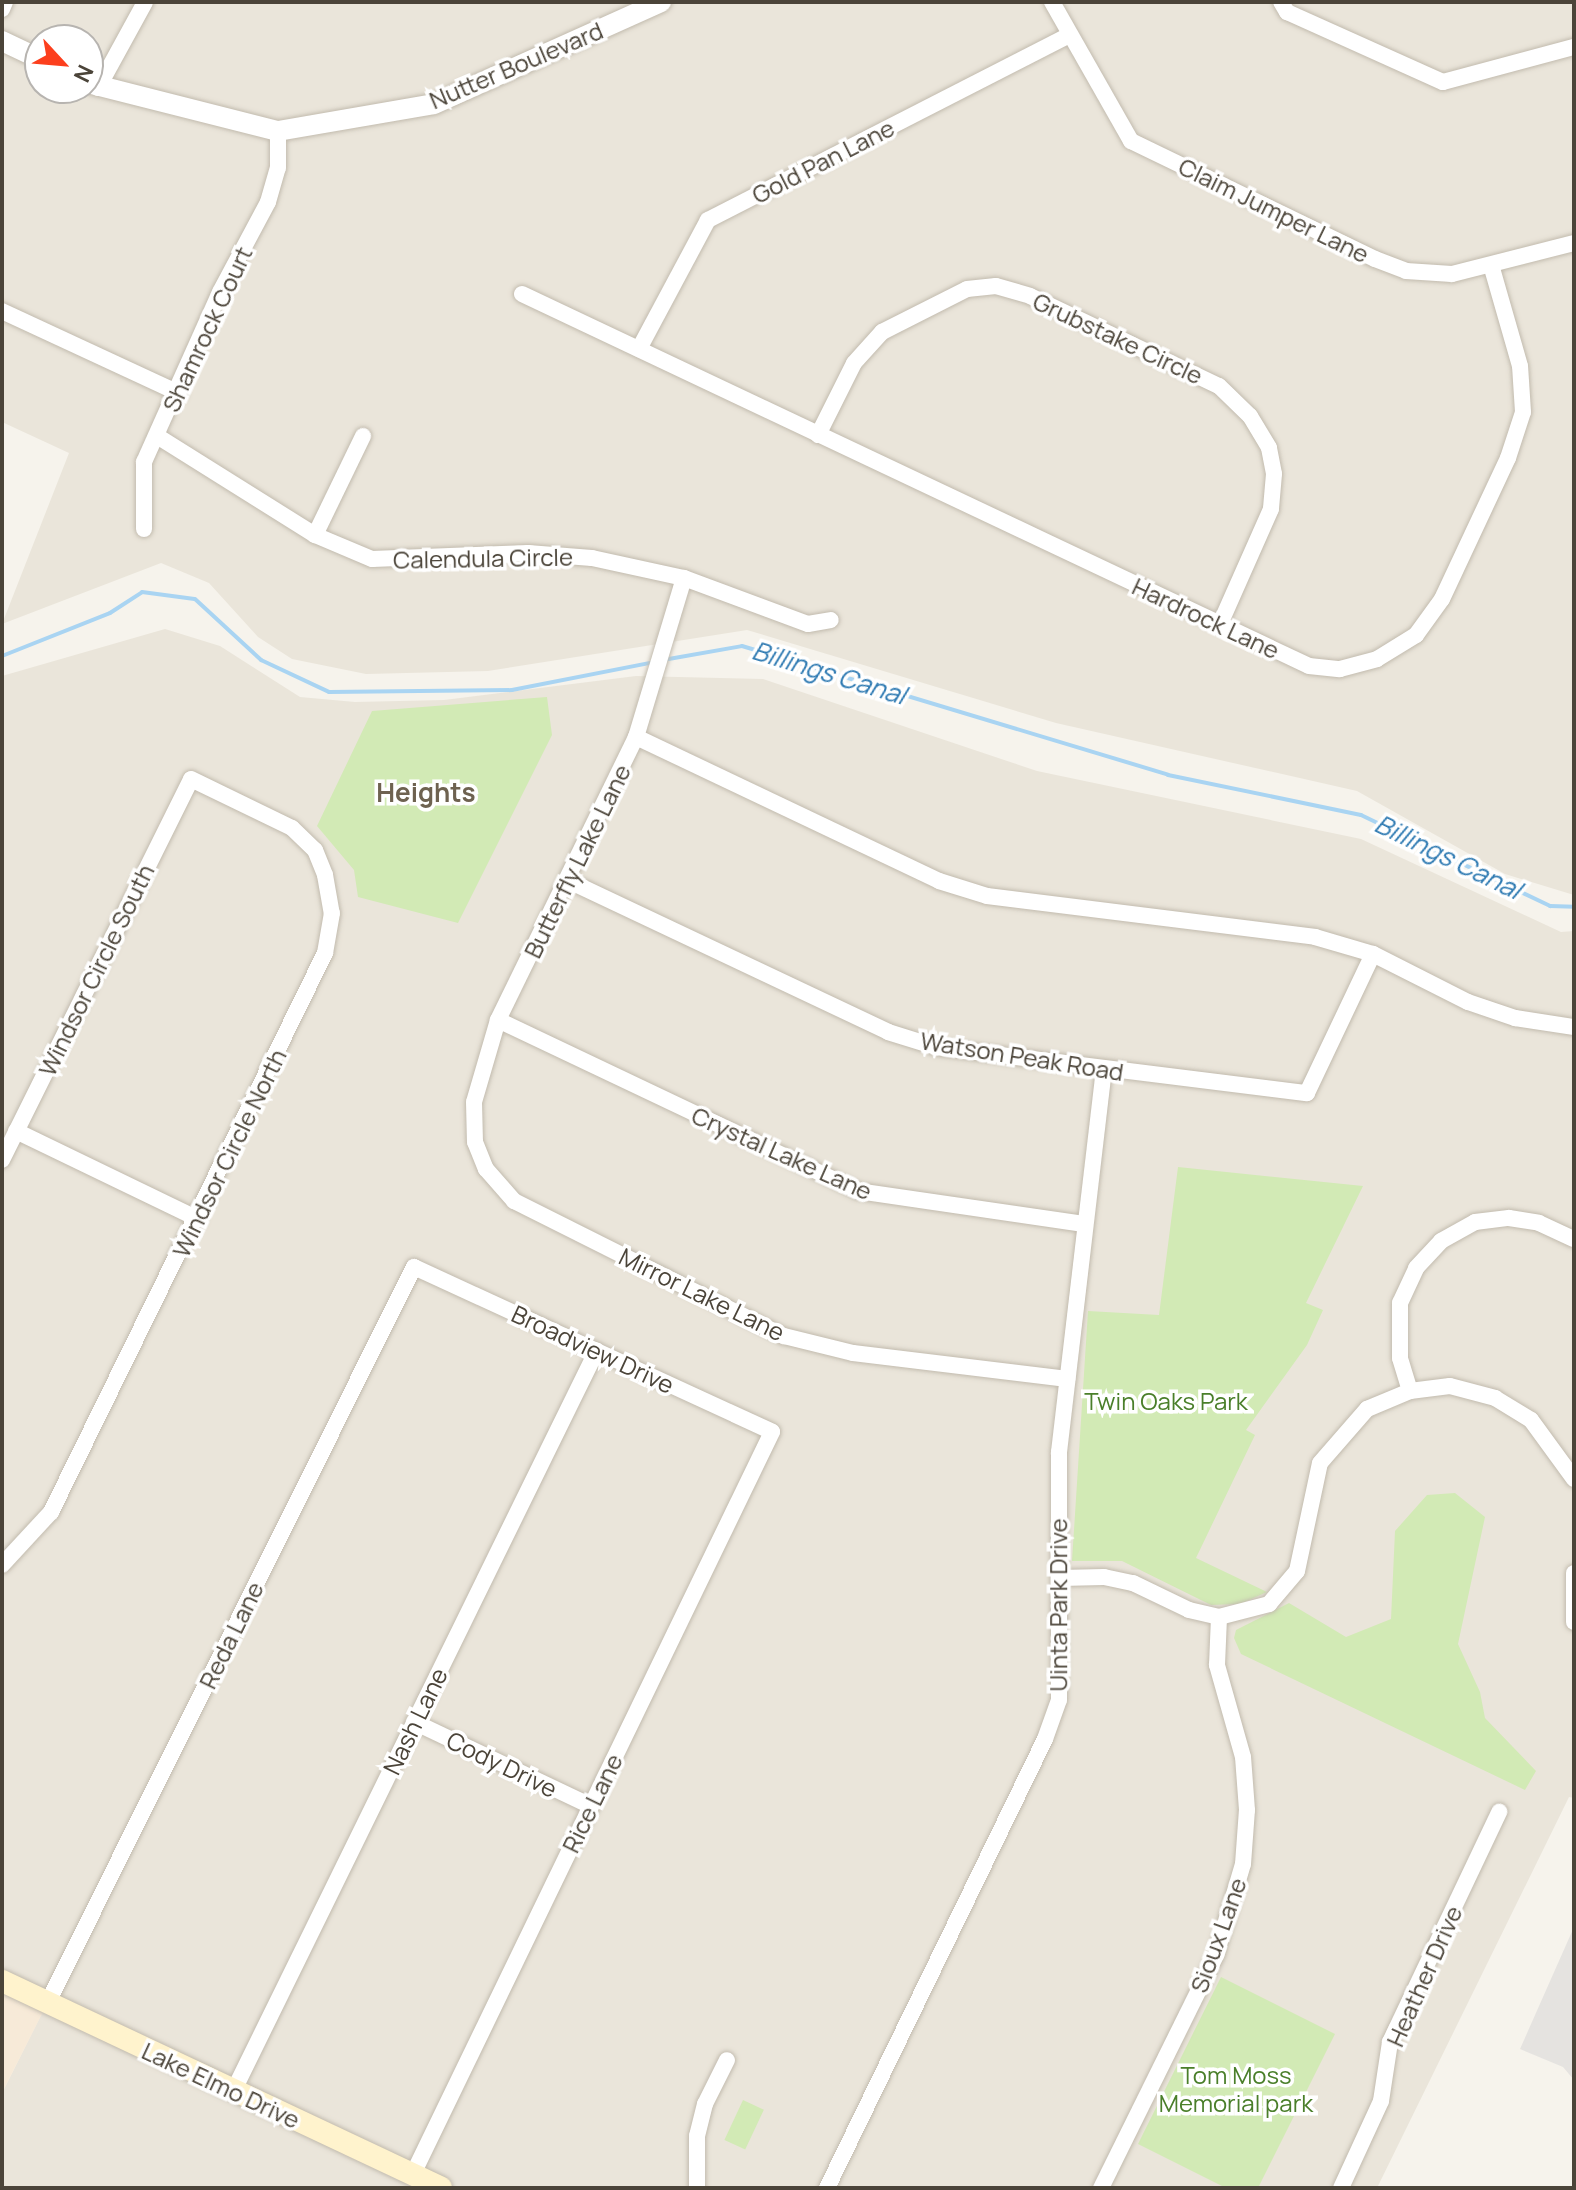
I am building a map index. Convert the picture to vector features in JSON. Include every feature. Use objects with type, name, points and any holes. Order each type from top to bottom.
[{"type":"main road","name":"Lake Elmo Drive","points":[[2,1981],[441,2188]]},
{"type":"street","points":[[2,9],[5,2]]},
{"type":"street","points":[[104,67],[145,2]]},
{"type":"street","name":"Nutter Boulevard","points":[[104,88],[278,131],[434,104],[661,2]]},
{"type":"street","name":"Claim Jumper Lane","points":[[1052,2],[1131,141],[1406,271],[1452,274],[1574,243]]},
{"type":"street","points":[[1281,2],[1287,12],[1443,82],[1574,47]]},
{"type":"street","name":"Gold Pan Lane","points":[[639,349],[708,220],[1069,35]]},
{"type":"street","points":[[2,41],[24,51]]},
{"type":"street","name":"Shamrock Court","points":[[144,529],[144,462],[179,393],[220,292],[268,202],[278,168],[278,131]]},
{"type":"street","name":"Hardrock Lane","points":[[522,294],[1309,666],[1340,669],[1377,659],[1416,635],[1442,599],[1508,458],[1523,412],[1520,366],[1491,265]]},
{"type":"street","name":"Grubstake Circle","points":[[818,435],[865,345],[943,299],[967,289],[996,286],[1030,296],[1219,386],[1276,446],[1271,509],[1220,624]]},
{"type":"street","points":[[2,311],[179,393]]},
{"type":"street","name":"Calendula Circle","points":[[157,436],[315,535],[372,559],[528,553],[592,558],[684,578],[808,624],[831,620]]},
{"type":"street","points":[[315,535],[363,436]]},
{"type":"street","name":"Butterfly Lake Lane","points":[[475,1142],[474,1102],[498,1020],[569,881],[636,737],[684,578]]},
{"type":"street","points":[[636,737],[939,881],[987,896],[1315,937],[1373,954],[1468,1002],[1515,1018],[1574,1027]]},
{"type":"street","name":"Windsor Circle South","points":[[2,1160],[191,779]]},
{"type":"street","name":"Windsor Circle North","points":[[2,1565],[51,1512],[198,1219],[325,953],[332,913],[315,850],[292,828],[191,779]]},
{"type":"street","name":"Watson Peak Road","points":[[569,881],[888,1032],[936,1047],[1307,1093],[1373,954]]},
{"type":"street","name":"Crystal Lake Lane","points":[[498,1020],[848,1187],[887,1198],[1085,1224]]},
{"type":"street","name":"Uinta Park Drive","points":[[827,2188],[1045,1739],[1059,1700],[1059,1452],[1104,1069]]},
{"type":"street","points":[[16,1131],[198,1219]]},
{"type":"street","name":"Mirror Lake Lane","points":[[475,1142],[495,1183],[514,1201],[784,1336],[853,1353],[1067,1379]]},
{"type":"street","points":[[1410,1391],[1400,1358],[1400,1303],[1416,1268],[1441,1241],[1475,1222],[1509,1218],[1539,1223],[1574,1239]]},
{"type":"street","name":"Broadview Drive","points":[[414,1267],[772,1432]]},
{"type":"street","name":"Reda Lane","points":[[48,2002],[414,1267]]},
{"type":"street","name":"Nash Lane","points":[[233,2092],[597,1350]]},
{"type":"street","points":[[1060,1578],[1104,1577],[1133,1583],[1189,1610],[1219,1617],[1269,1604],[1285,1588],[1305,1545],[1310,1496],[1320,1463],[1367,1409],[1410,1391],[1450,1386],[1495,1398],[1531,1420],[1574,1479]]},
{"type":"street","name":"Rice Lane","points":[[413,2174],[772,1432]]},
{"type":"street","points":[[1574,1573],[1574,1622]]},
{"type":"street","name":"Sioux Lane","points":[[1101,2188],[1216,1955],[1243,1864],[1247,1810],[1243,1757],[1217,1665],[1219,1617]]},
{"type":"street","name":"Cody Drive","points":[[414,1722],[591,1806]]},
{"type":"street","name":"Heather Drive","points":[[1341,2188],[1381,2101],[1390,2042],[1499,1812]]},
{"type":"street","points":[[697,2188],[697,2136],[705,2104],[727,2060]]},
{"type":"shaded area","points":[[2,2],[1574,2],[1574,895],[1505,874],[1357,791],[1056,723],[747,630],[488,671],[366,674],[292,659],[258,637],[209,583],[161,563],[2,624],[69,453],[2,422]]},
{"type":"shaded area","points":[[165,629],[220,646],[300,697],[355,702],[444,700],[636,676],[763,679],[1037,771],[1361,839],[1561,932],[1574,931],[1574,1798],[1569,1797],[1377,2188],[2,2188],[2,2093],[47,2003],[2,1981],[2,676]]},
{"type":"shaded area","points":[[1574,1927],[1574,2080],[1563,2067],[1520,2049]]},
{"type":"shaded area","points":[[2,1981],[48,2002],[2,2093]]},
{"type":"green space","points":[[547,697],[552,735],[458,923],[358,897],[354,870],[317,826],[372,711]]},
{"type":"green space","name":"Twin Oaks Park","points":[[1178,1167],[1363,1186],[1306,1303],[1323,1310],[1307,1345],[1246,1430],[1255,1435],[1196,1558],[1267,1592],[1240,1604],[1211,1605],[1122,1561],[1072,1561],[1088,1311],[1159,1315]]},
{"type":"green space","points":[[1455,1493],[1485,1517],[1458,1644],[1480,1692],[1485,1718],[1536,1771],[1525,1790],[1241,1654],[1234,1638],[1236,1630],[1289,1603],[1346,1637],[1391,1619],[1395,1531],[1427,1495]]},
{"type":"green space","name":"Tom Moss Memorial park","points":[[1221,1977],[1335,2034],[1258,2188],[1226,2188],[1138,2144]]},
{"type":"green space","points":[[743,2100],[764,2110],[745,2150],[724,2140]]},
{"type":"waterway","name":"Billings Canal","points":[[2,656],[110,613],[142,592],[195,599],[261,660],[329,692],[512,690],[655,662]]},
{"type":"waterway","name":"Billings Canal","points":[[663,660],[742,646],[1168,775],[1361,815],[1550,906],[1574,907]]},
{"type":"district","name":"Heights","points":[[426,793]]}]
